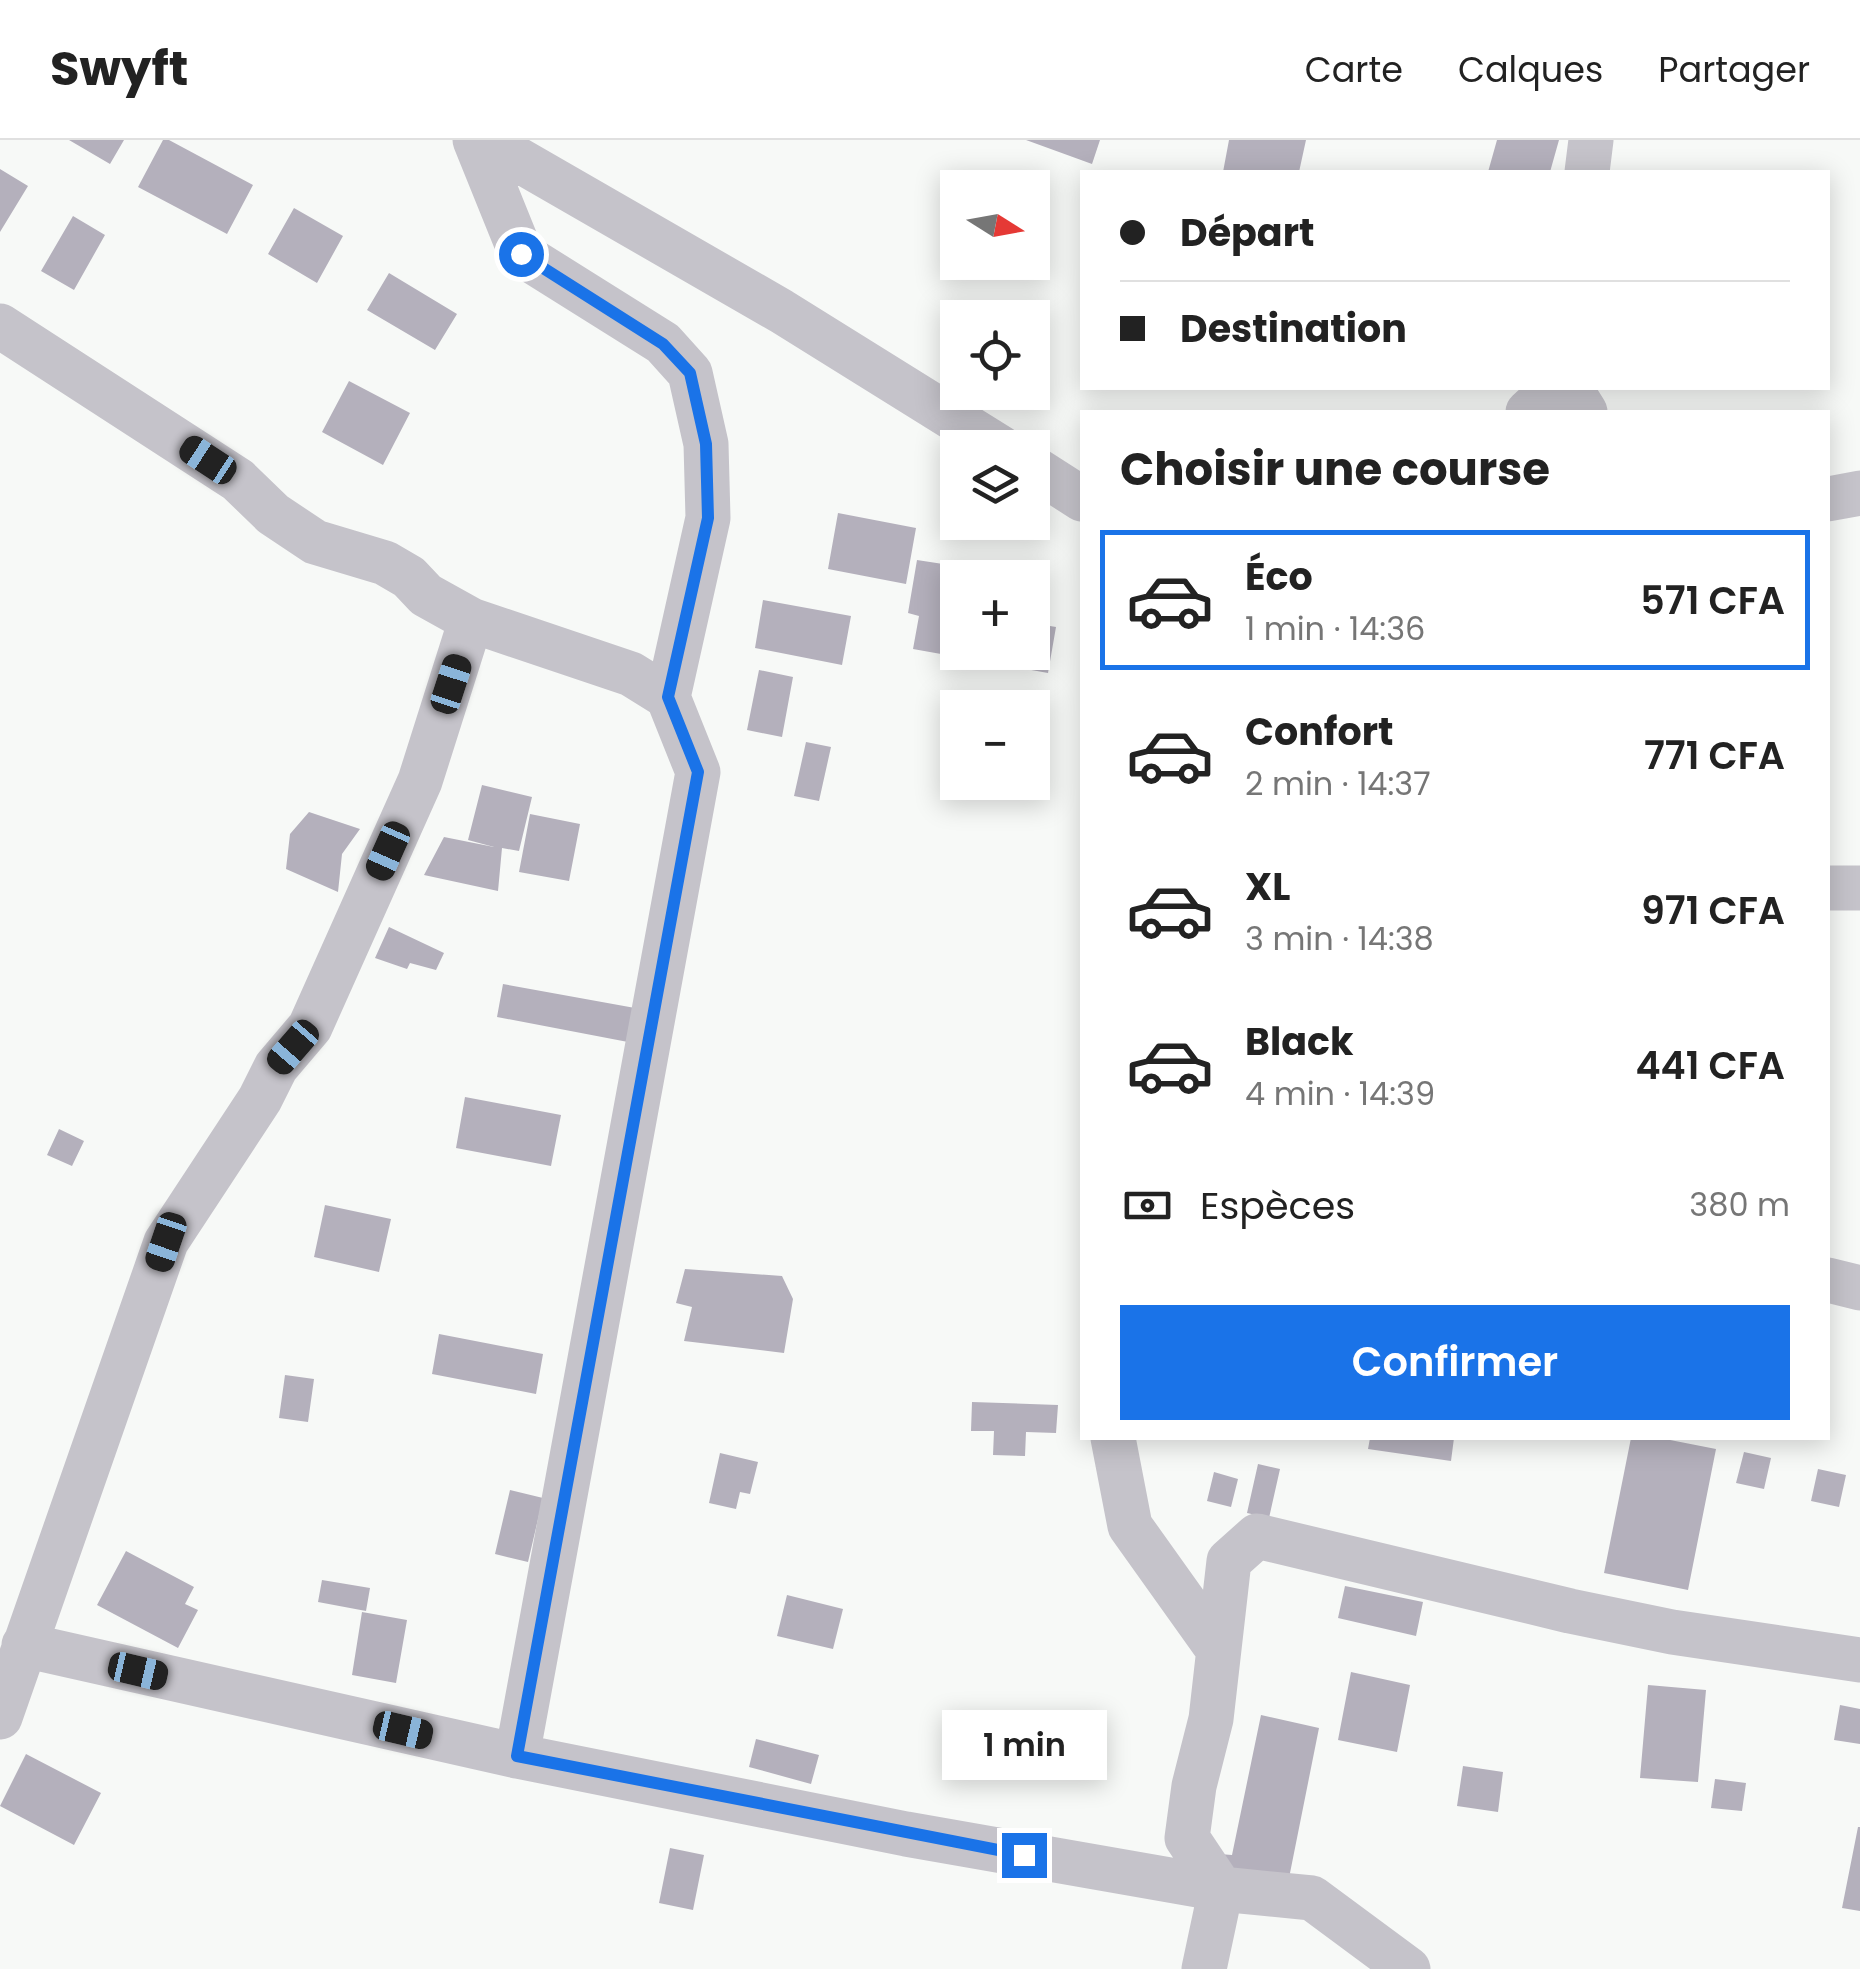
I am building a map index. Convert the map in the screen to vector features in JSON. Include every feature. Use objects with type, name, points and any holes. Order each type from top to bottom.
[{"type":"street","points":[[475,140],[521,254],[663,344],[690,373],[706,444],[708,518],[668,697],[698,772],[517,1756]]},
{"type":"street","points":[[484,140],[782,311],[972,430]]},
{"type":"street","points":[[1588,170],[1591,140]]},
{"type":"street","points":[[0,326],[238,480],[274,514],[316,542],[385,563],[409,577],[426,594],[471,620],[631,674],[668,697]]},
{"type":"street","points":[[1530,410],[1552,390]]},
{"type":"street","points":[[1050,479],[1080,497]]},
{"type":"street","points":[[1830,498],[1860,493]]},
{"type":"street","points":[[0,1717],[166,1242],[260,1099],[276,1067],[310,1027],[420,781],[471,620]]},
{"type":"street","points":[[1830,888],[1860,888]]},
{"type":"street","points":[[1830,1280],[1860,1288]]},
{"type":"street","points":[[1112,1440],[1130,1526],[1218,1648]]},
{"type":"street","points":[[1204,1969],[1220,1889],[1187,1838],[1210,1719],[1229,1561],[1257,1536],[1621,1622],[1860,1660]]},
{"type":"street","points":[[24,1645],[517,1756],[906,1834],[1220,1889],[1312,1898],[1408,1969]]},
{"type":"building","points":[[69,140],[124,140],[110,164]]},
{"type":"building","points":[[163,140],[253,185],[227,234],[138,187]]},
{"type":"building","points":[[1026,140],[1100,140],[1092,164]]},
{"type":"building","points":[[1229,140],[1306,140],[1299,170],[1223,170]]},
{"type":"building","points":[[1497,140],[1559,140],[1551,170],[1489,170]]},
{"type":"building","points":[[0,169],[28,186],[0,232]]},
{"type":"building","points":[[294,208],[343,236],[317,283],[268,254]]},
{"type":"building","points":[[73,216],[105,235],[74,290],[41,271]]},
{"type":"building","points":[[389,273],[457,314],[435,350],[367,310]]},
{"type":"building","points":[[349,381],[410,413],[383,465],[322,432]]},
{"type":"building","points":[[838,513],[916,528],[906,584],[828,569]]},
{"type":"building","points":[[917,560],[940,564],[940,654],[913,649],[919,616],[908,613]]},
{"type":"building","points":[[763,600],[851,616],[842,665],[755,648]]},
{"type":"building","points":[[1050,626],[1056,627],[1050,662]]},
{"type":"building","points":[[759,670],[793,677],[782,737],[747,730]]},
{"type":"building","points":[[806,742],[831,747],[819,801],[794,796]]},
{"type":"building","points":[[482,785],[532,797],[519,851],[502,848],[498,891],[424,875],[444,837],[494,847],[468,840]]},
{"type":"building","points":[[309,812],[360,829],[342,854],[338,892],[286,869],[290,834]]},
{"type":"building","points":[[530,814],[580,824],[569,881],[519,872]]},
{"type":"building","points":[[389,927],[444,953],[436,970],[410,963],[407,969],[375,958]]},
{"type":"building","points":[[503,984],[635,1008],[628,1042],[497,1017]]},
{"type":"building","points":[[465,1097],[561,1115],[551,1166],[456,1148]]},
{"type":"building","points":[[59,1129],[84,1141],[72,1166],[47,1155]]},
{"type":"building","points":[[325,1205],[391,1219],[379,1272],[314,1257]]},
{"type":"building","points":[[685,1269],[782,1276],[793,1299],[784,1353],[684,1341],[692,1307],[676,1303]]},
{"type":"building","points":[[439,1334],[543,1354],[536,1394],[432,1374]]},
{"type":"building","points":[[285,1375],[314,1379],[308,1422],[279,1418]]},
{"type":"building","points":[[972,1402],[1058,1405],[1056,1433],[1026,1432],[1025,1456],[993,1455],[994,1431],[971,1431]]},
{"type":"building","points":[[1370,1440],[1454,1440],[1451,1461],[1368,1449]]},
{"type":"building","points":[[1631,1440],[1670,1440],[1716,1449],[1688,1590],[1604,1573]]},
{"type":"building","points":[[1744,1452],[1771,1458],[1764,1489],[1736,1483]]},
{"type":"building","points":[[720,1453],[758,1462],[750,1494],[740,1492],[736,1509],[709,1503]]},
{"type":"building","points":[[1258,1464],[1280,1469],[1269,1518],[1247,1513]]},
{"type":"building","points":[[1818,1469],[1846,1475],[1839,1507],[1811,1501]]},
{"type":"building","points":[[1214,1472],[1238,1479],[1231,1507],[1207,1501]]},
{"type":"building","points":[[510,1490],[543,1498],[528,1562],[495,1554]]},
{"type":"building","points":[[126,1551],[194,1587],[185,1604],[198,1610],[178,1648],[97,1605]]},
{"type":"building","points":[[322,1580],[370,1588],[366,1611],[318,1602]]},
{"type":"building","points":[[1345,1586],[1423,1602],[1416,1636],[1338,1618]]},
{"type":"building","points":[[787,1595],[843,1609],[833,1649],[777,1636]]},
{"type":"building","points":[[362,1612],[407,1620],[396,1683],[352,1675]]},
{"type":"building","points":[[1351,1672],[1410,1685],[1397,1752],[1338,1740]]},
{"type":"building","points":[[1648,1685],[1706,1690],[1698,1782],[1640,1778]]},
{"type":"building","points":[[1840,1705],[1860,1709],[1860,1744],[1834,1740]]},
{"type":"building","points":[[1261,1715],[1319,1728],[1289,1878],[1217,1871],[1219,1854],[1232,1855]]},
{"type":"building","points":[[756,1739],[819,1755],[811,1784],[749,1767]]},
{"type":"building","points":[[26,1754],[101,1793],[74,1845],[0,1806]]},
{"type":"building","points":[[1463,1766],[1503,1772],[1498,1812],[1457,1806]]},
{"type":"building","points":[[1715,1779],[1746,1783],[1742,1811],[1711,1808]]},
{"type":"building","points":[[1860,1827],[1860,1911],[1842,1908]]},
{"type":"building","points":[[670,1848],[704,1855],[693,1910],[659,1903]]},
{"type":"route","points":[[521,254],[663,344],[690,373],[706,444],[708,518],[668,697],[698,772],[517,1756],[1024,1855]]}]
